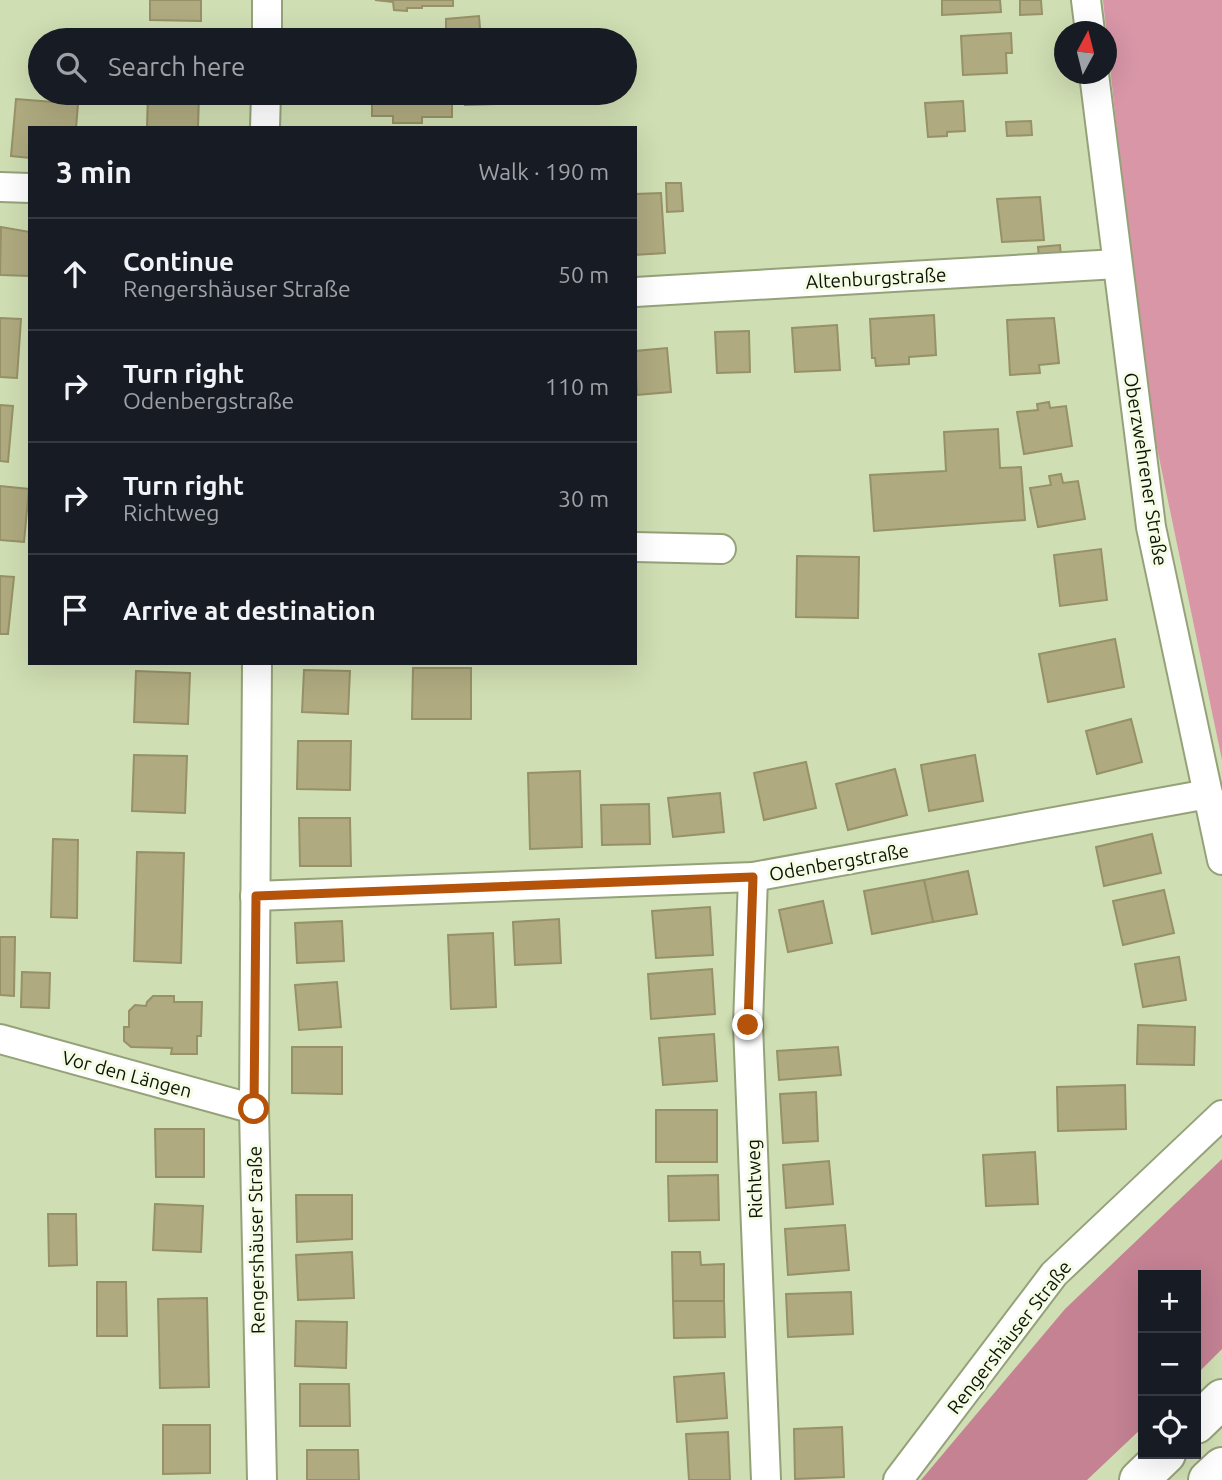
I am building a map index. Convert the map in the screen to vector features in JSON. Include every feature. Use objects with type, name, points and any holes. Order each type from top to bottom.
[{"type":"highway","points":[[1201,1419],[1222,1398]]},
{"type":"highway","points":[[1139,1480],[1161,1459]]},
{"type":"highway","points":[[1208,1480],[1222,1467]]},
{"type":"street","points":[[267,0],[267,28]]},
{"type":"street","points":[[1086,0],[1089,21]]},
{"type":"street","name":"Oberzwehrener Straße","points":[[1095,84],[1151,527],[1222,859]]},
{"type":"street","points":[[265,105],[265,126]]},
{"type":"street","points":[[0,187],[28,188]]},
{"type":"street","name":"Altenburgstraße","points":[[637,292],[1117,264]]},
{"type":"street","points":[[637,547],[721,549]]},
{"type":"street","name":"Rengershäuser Straße","points":[[257,665],[254,1109],[262,1480]]},
{"type":"street","name":"Odenbergstraße","points":[[256,896],[753,877],[1208,793]]},
{"type":"street","name":"Richtweg","points":[[753,877],[748,1025],[766,1480]]},
{"type":"street","name":"Vor den Längen","points":[[0,1040],[254,1109]]},
{"type":"street","name":"Rengershäuser Straße","points":[[898,1480],[1054,1274],[1222,1115]]},
{"type":"shaded area","points":[[1103,0],[1222,0],[1222,760],[1156,443],[1125,208],[1112,84],[1117,84],[1117,21],[1105,21]]},
{"type":"shaded area","points":[[1222,1159],[1222,1349],[1201,1370],[1201,1270],[1138,1270],[1138,1432],[1087,1480],[921,1480],[1065,1309]]},
{"type":"building","points":[[150,0],[201,0],[201,21],[150,20]]},
{"type":"building","points":[[375,0],[453,0],[453,6],[394,10],[393,2]]},
{"type":"building","points":[[942,0],[1000,0],[1001,12],[942,15]]},
{"type":"building","points":[[1020,0],[1041,0],[1042,14],[1020,15]]},
{"type":"building","points":[[479,16],[480,28],[446,28],[446,19]]},
{"type":"building","points":[[1011,33],[1012,53],[1006,53],[1007,73],[963,75],[961,36]]},
{"type":"building","points":[[16,99],[28,100],[28,105],[78,105],[76,126],[28,126],[28,158],[11,156]]},
{"type":"building","points":[[963,101],[965,131],[928,137],[925,103]]},
{"type":"building","points":[[148,105],[199,105],[198,126],[147,126]]},
{"type":"building","points":[[372,105],[452,105],[452,117],[422,117],[422,123],[393,123],[393,116],[372,116]]},
{"type":"building","points":[[1031,121],[1032,135],[1007,136],[1006,122]]},
{"type":"building","points":[[666,183],[681,183],[683,211],[667,212]]},
{"type":"building","points":[[661,193],[665,253],[637,255],[637,194]]},
{"type":"building","points":[[1040,197],[1044,240],[1002,242],[997,199]]},
{"type":"building","points":[[1,227],[28,232],[28,276],[0,275]]},
{"type":"building","points":[[1060,245],[1061,256],[1039,257],[1038,247]]},
{"type":"building","points":[[934,315],[936,355],[909,357],[909,364],[876,366],[875,358],[872,358],[870,319]]},
{"type":"building","points":[[0,318],[21,319],[17,378],[0,377]]},
{"type":"building","points":[[1054,318],[1059,363],[1039,365],[1040,373],[1010,375],[1007,320]]},
{"type":"building","points":[[837,325],[840,370],[795,372],[792,328]]},
{"type":"building","points":[[749,331],[750,372],[717,373],[715,332]]},
{"type":"building","points":[[667,348],[671,392],[637,395],[637,351]]},
{"type":"building","points":[[1049,402],[1050,408],[1066,406],[1072,446],[1024,454],[1017,412],[1038,410],[1037,404]]},
{"type":"building","points":[[0,405],[13,406],[8,462],[0,461]]},
{"type":"building","points":[[998,429],[1000,468],[1021,467],[1025,520],[874,531],[870,475],[946,471],[944,432]]},
{"type":"building","points":[[1061,474],[1063,483],[1078,481],[1085,519],[1038,527],[1030,488],[1051,485],[1049,476]]},
{"type":"building","points":[[0,486],[28,489],[24,542],[0,540]]},
{"type":"building","points":[[1101,549],[1107,600],[1060,606],[1054,555]]},
{"type":"building","points":[[797,556],[859,557],[858,618],[796,617]]},
{"type":"building","points":[[0,576],[14,577],[8,634],[0,634]]},
{"type":"building","points":[[1115,639],[1124,687],[1048,702],[1039,654]]},
{"type":"building","points":[[413,668],[471,668],[471,719],[412,719]]},
{"type":"building","points":[[304,670],[350,671],[348,714],[302,712]]},
{"type":"building","points":[[136,671],[190,673],[188,724],[134,722]]},
{"type":"building","points":[[1131,719],[1142,762],[1097,774],[1086,731]]},
{"type":"building","points":[[298,741],[351,741],[350,790],[297,789]]},
{"type":"building","points":[[134,755],[187,756],[185,813],[132,811]]},
{"type":"building","points":[[975,755],[983,801],[929,811],[921,765]]},
{"type":"building","points":[[806,762],[816,808],[764,820],[754,773]]},
{"type":"building","points":[[895,769],[907,815],[848,830],[836,784]]},
{"type":"building","points":[[580,771],[582,847],[530,849],[528,773]]},
{"type":"building","points":[[720,793],[724,832],[673,837],[668,798]]},
{"type":"building","points":[[649,804],[650,844],[602,845],[601,805]]},
{"type":"building","points":[[299,818],[350,818],[351,866],[300,866]]},
{"type":"building","points":[[1152,834],[1161,873],[1104,886],[1096,847]]},
{"type":"building","points":[[53,839],[78,840],[77,918],[51,917]]},
{"type":"building","points":[[137,852],[184,853],[181,963],[134,961]]},
{"type":"building","points":[[968,871],[977,914],[933,922],[924,880]]},
{"type":"building","points":[[924,880],[933,922],[872,934],[864,891]]},
{"type":"building","points":[[1164,890],[1174,933],[1123,945],[1113,901]]},
{"type":"building","points":[[823,901],[832,943],[788,952],[779,910]]},
{"type":"building","points":[[710,907],[713,955],[656,958],[652,911]]},
{"type":"building","points":[[559,919],[561,963],[515,965],[513,922]]},
{"type":"building","points":[[342,921],[344,961],[297,963],[295,923]]},
{"type":"building","points":[[493,933],[496,1007],[451,1009],[448,935]]},
{"type":"building","points":[[0,937],[15,937],[14,996],[0,995]]},
{"type":"building","points":[[1179,957],[1186,1000],[1143,1007],[1135,964]]},
{"type":"building","points":[[712,969],[715,1014],[651,1019],[648,974]]},
{"type":"building","points":[[22,972],[50,973],[49,1008],[21,1007]]},
{"type":"building","points":[[337,982],[341,1027],[299,1030],[295,985]]},
{"type":"building","points":[[153,996],[174,996],[174,1002],[202,1002],[201,1036],[197,1036],[197,1054],[171,1054],[172,1048],[131,1047],[124,1041],[124,1027],[129,1027],[129,1011],[135,1005],[146,1006]]},
{"type":"building","points":[[1138,1025],[1195,1027],[1194,1065],[1137,1064]]},
{"type":"building","points":[[714,1034],[717,1081],[663,1085],[659,1038]]},
{"type":"building","points":[[292,1047],[342,1047],[342,1094],[292,1093]]},
{"type":"building","points":[[838,1047],[841,1075],[779,1080],[777,1051]]},
{"type":"building","points":[[1125,1085],[1126,1129],[1058,1131],[1057,1087]]},
{"type":"building","points":[[816,1092],[818,1141],[783,1143],[780,1094]]},
{"type":"building","points":[[656,1110],[717,1110],[717,1162],[656,1162]]},
{"type":"building","points":[[155,1129],[204,1129],[204,1177],[156,1177]]},
{"type":"building","points":[[1035,1152],[1038,1204],[986,1206],[983,1155]]},
{"type":"building","points":[[829,1161],[833,1204],[786,1208],[783,1165]]},
{"type":"building","points":[[718,1175],[719,1220],[669,1221],[668,1176]]},
{"type":"building","points":[[296,1195],[352,1195],[352,1239],[297,1242]]},
{"type":"building","points":[[155,1204],[203,1206],[201,1252],[153,1250]]},
{"type":"building","points":[[48,1214],[76,1214],[77,1265],[49,1266]]},
{"type":"building","points":[[845,1225],[849,1270],[788,1275],[785,1229]]},
{"type":"building","points":[[352,1252],[354,1298],[298,1300],[296,1255]]},
{"type":"building","points":[[672,1252],[700,1252],[701,1265],[724,1264],[724,1301],[673,1301]]},
{"type":"building","points":[[97,1282],[126,1282],[127,1336],[97,1336]]},
{"type":"building","points":[[851,1292],[853,1334],[788,1337],[786,1294]]},
{"type":"building","points":[[207,1298],[209,1387],[160,1388],[158,1299]]},
{"type":"building","points":[[673,1301],[724,1301],[725,1337],[674,1338]]},
{"type":"building","points":[[296,1321],[347,1322],[346,1368],[295,1366]]},
{"type":"building","points":[[724,1373],[727,1418],[677,1422],[674,1377]]},
{"type":"building","points":[[300,1384],[349,1384],[350,1426],[300,1426]]},
{"type":"building","points":[[163,1425],[210,1425],[210,1473],[163,1474]]},
{"type":"building","points":[[842,1427],[844,1477],[795,1479],[794,1429]]},
{"type":"building","points":[[728,1432],[730,1480],[689,1480],[686,1434]]},
{"type":"building","points":[[307,1450],[358,1450],[359,1480],[307,1480]]},
{"type":"route","points":[[254,1109],[256,896],[753,877],[748,1025]]}]
